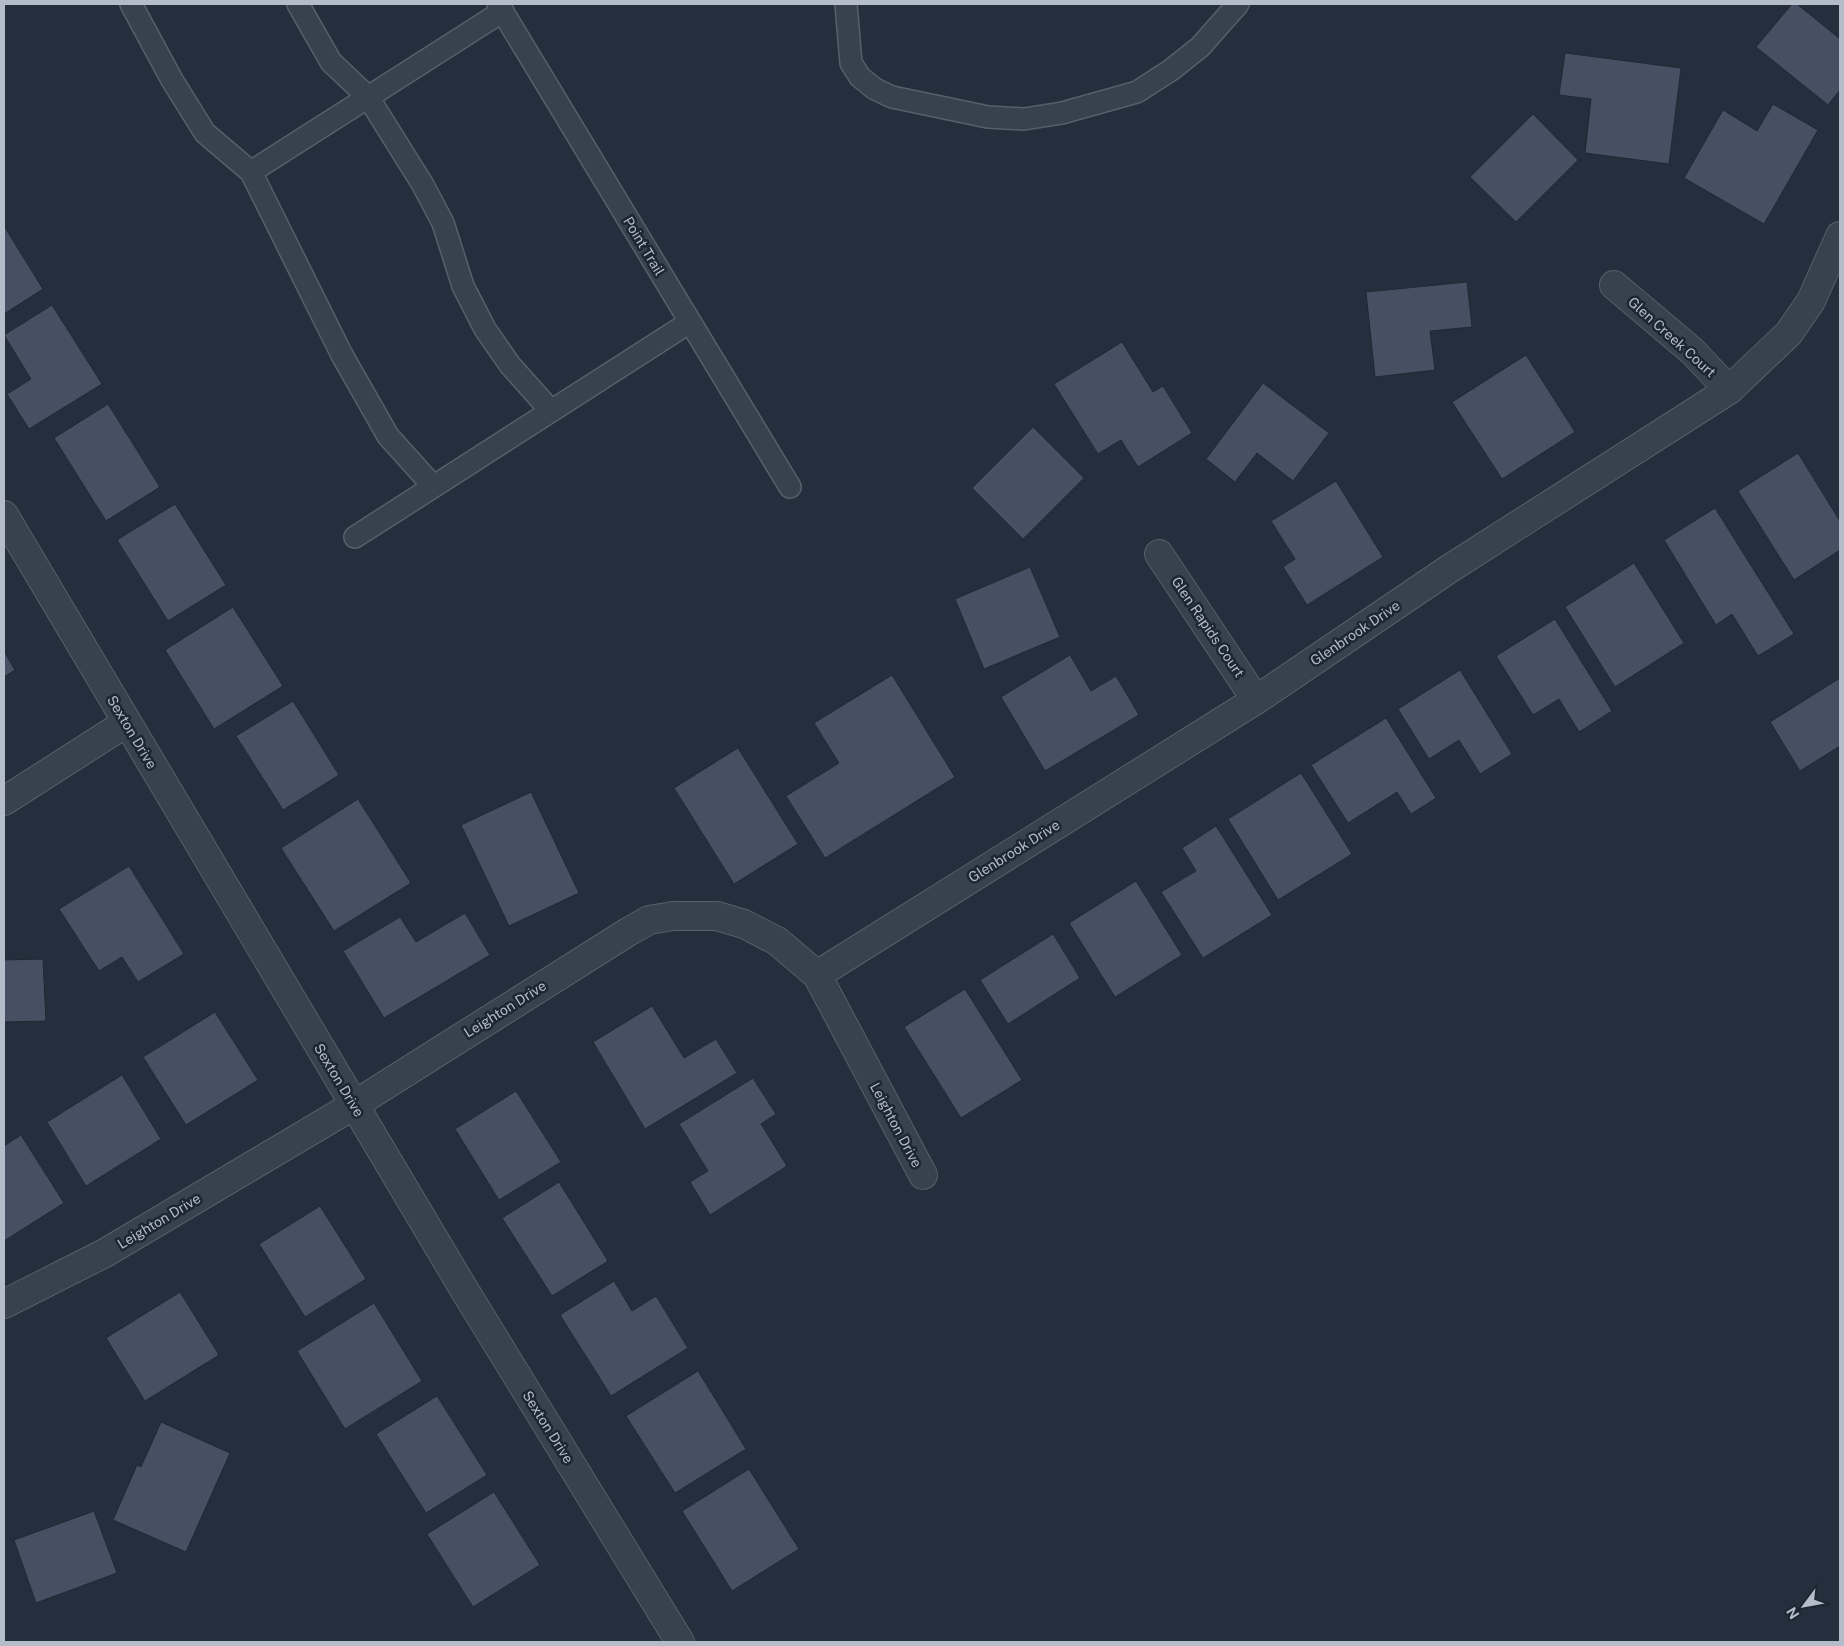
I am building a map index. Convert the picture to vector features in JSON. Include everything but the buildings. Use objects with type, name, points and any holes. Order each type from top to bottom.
[{"type":"street","name":"Glenbrook Drive","points":[[817,975],[1256,700],[1449,569],[1729,390],[1789,333],[1811,301],[1840,236]]},
{"type":"street","name":"Glen Creek Court","points":[[1614,285],[1692,351],[1729,390]]},
{"type":"street","name":"Sexton Drive","points":[[4,515],[126,724],[467,1295],[680,1642]]},
{"type":"street","name":"Glen Rapids Court","points":[[1159,554],[1256,700]]},
{"type":"street","points":[[4,801],[126,724]]},
{"type":"street","name":"Leighton Drive","points":[[4,1304],[105,1253],[354,1105],[628,932],[649,920],[673,916],[717,916],[744,924],[777,941],[817,975],[923,1175]]},
{"type":"lane","points":[[131,4],[172,80],[205,133],[251,172],[342,355],[388,436],[433,486]]},
{"type":"lane","points":[[298,4],[331,62],[368,97],[423,185],[443,223],[463,286],[485,329],[510,365],[551,412]]},
{"type":"lane","points":[[846,4],[851,63],[860,77],[875,89],[892,97],[988,118],[1024,119],[1062,113],[1137,92],[1171,70],[1200,47],[1238,4]]},
{"type":"lane","points":[[251,172],[368,97],[501,7]]},
{"type":"lane","name":"Point Trail","points":[[501,7],[790,487]]},
{"type":"lane","points":[[355,537],[690,322]]}]
